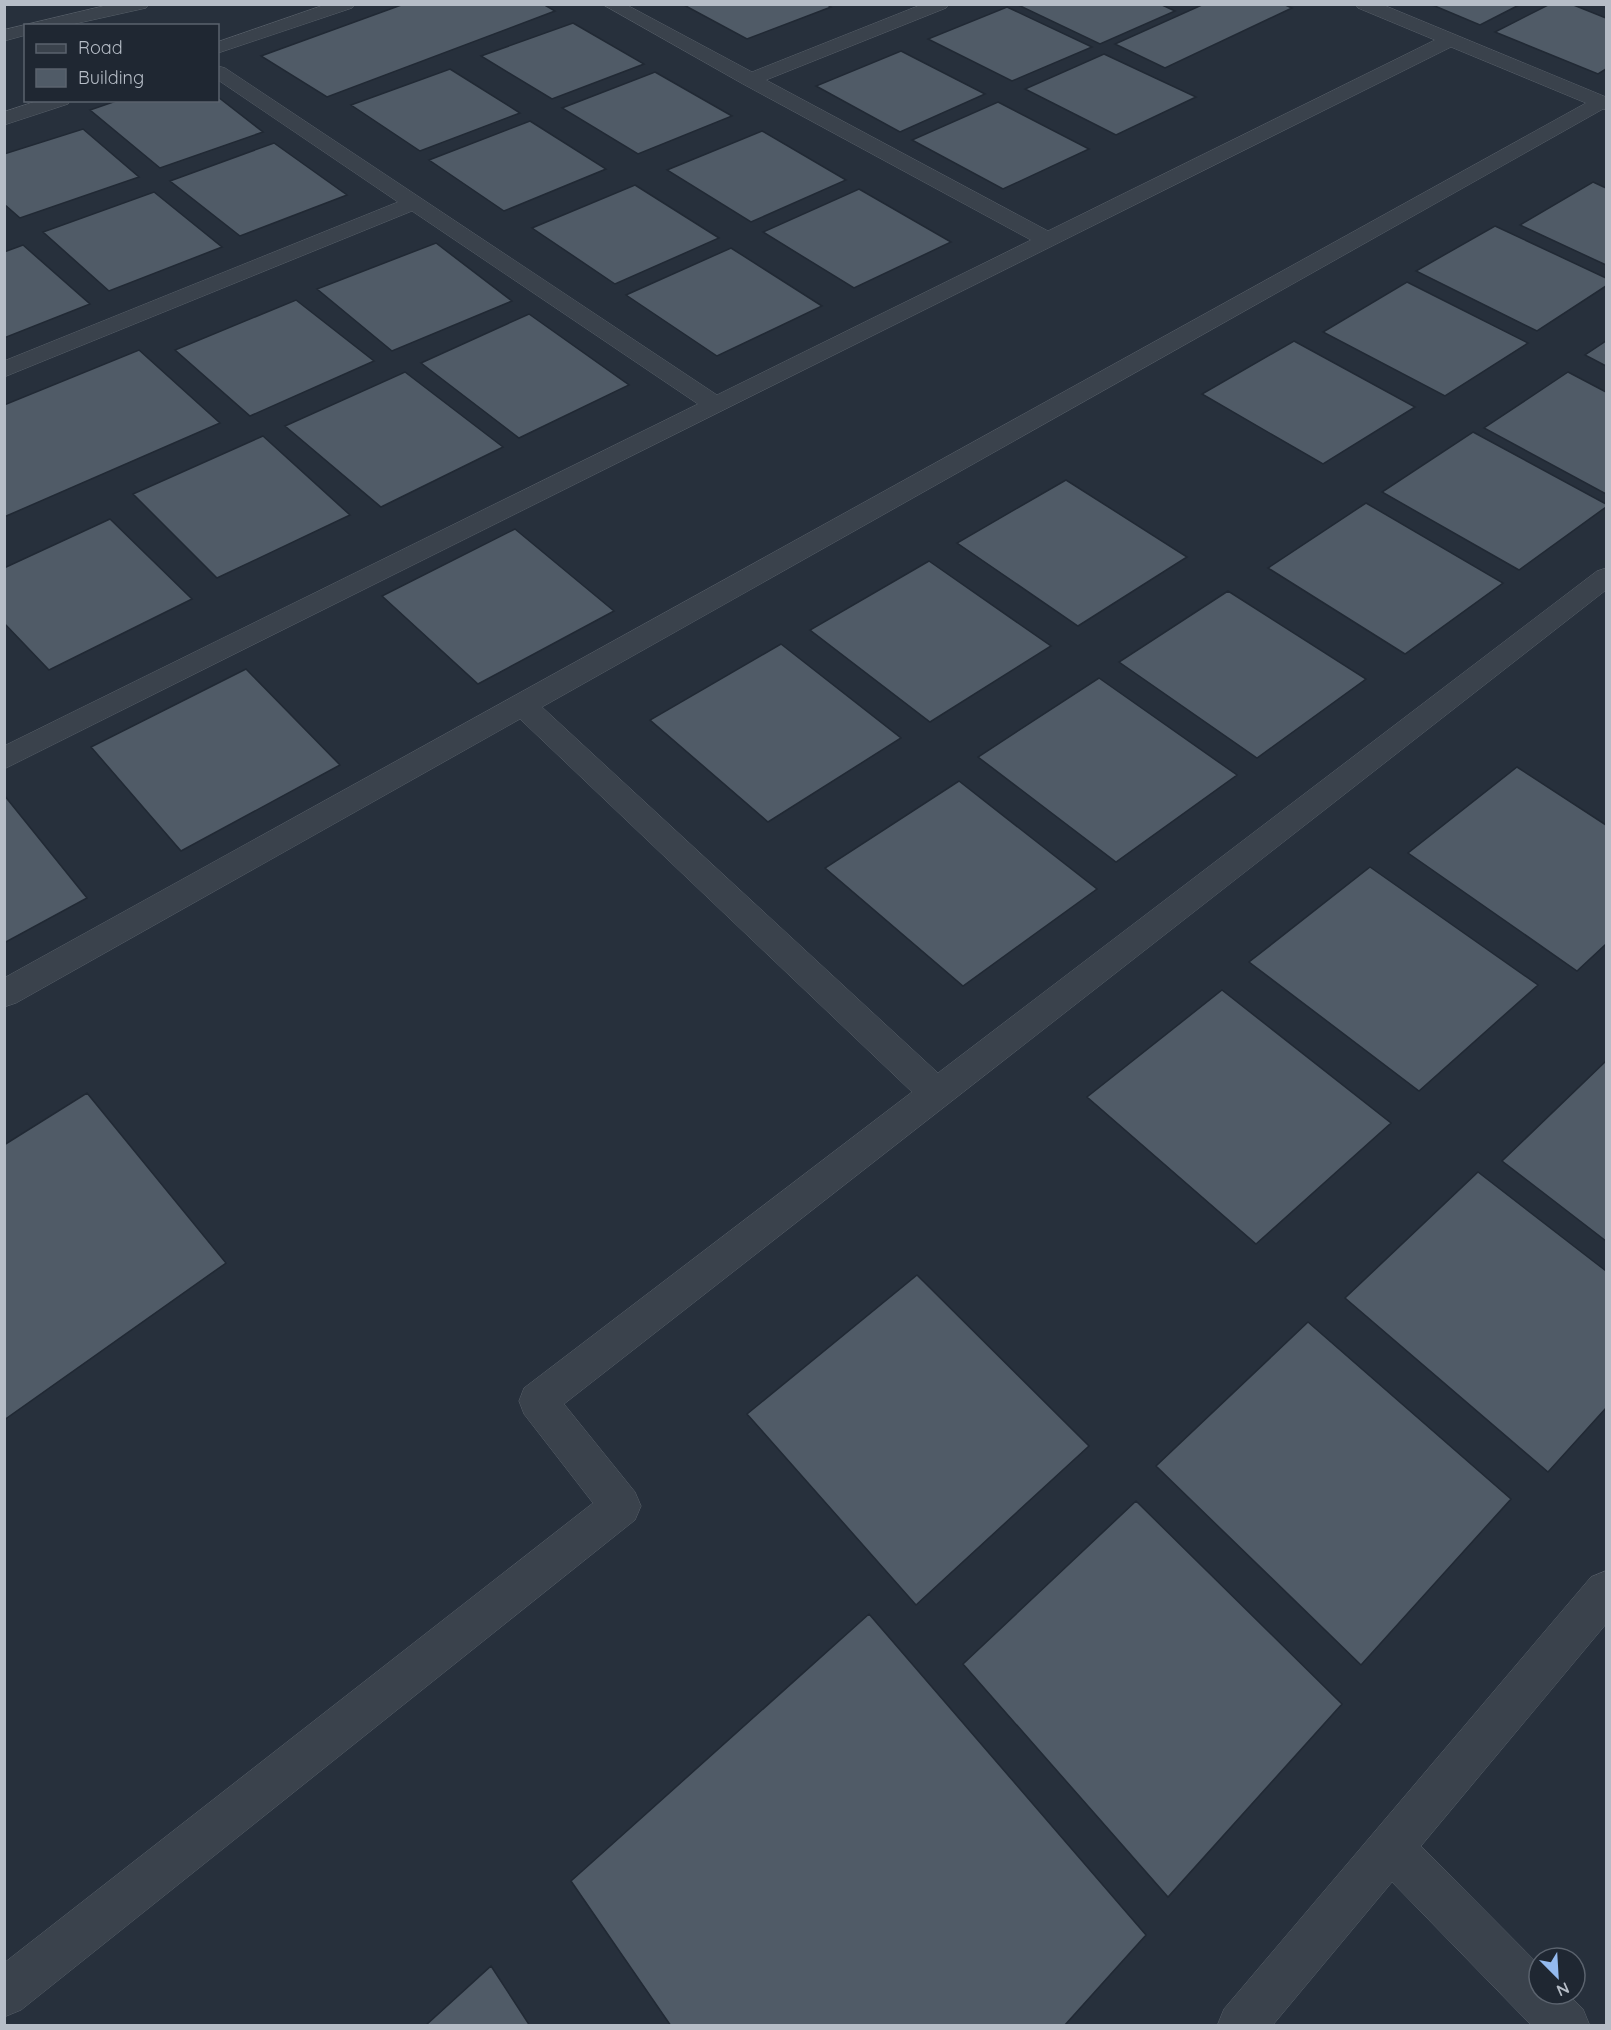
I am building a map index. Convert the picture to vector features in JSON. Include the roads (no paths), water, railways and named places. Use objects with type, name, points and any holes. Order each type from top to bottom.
[{"type":"street","points":[[43,24],[104,4]]},
{"type":"street","points":[[46,24],[140,4]]},
{"type":"street","points":[[219,47],[315,4]]},
{"type":"street","points":[[219,47],[346,4]]},
{"type":"street","points":[[611,4],[1048,240]]},
{"type":"street","points":[[750,80],[940,4]]},
{"type":"street","points":[[1364,4],[1604,103]]},
{"type":"street","points":[[4,36],[24,30]]},
{"type":"street","points":[[4,759],[1450,40]]},
{"type":"street","points":[[219,73],[716,405]]},
{"type":"street","points":[[4,120],[55,102]]},
{"type":"street","points":[[4,994],[1604,103]]},
{"type":"street","points":[[4,370],[414,203]]},
{"type":"street","points":[[4,1993],[621,1506],[538,1401],[1606,577]]},
{"type":"street","points":[[522,705],[936,1094]]},
{"type":"street","points":[[1241,2025],[1606,1592]]},
{"type":"street","points":[[1391,1848],[1566,2025]]}]
